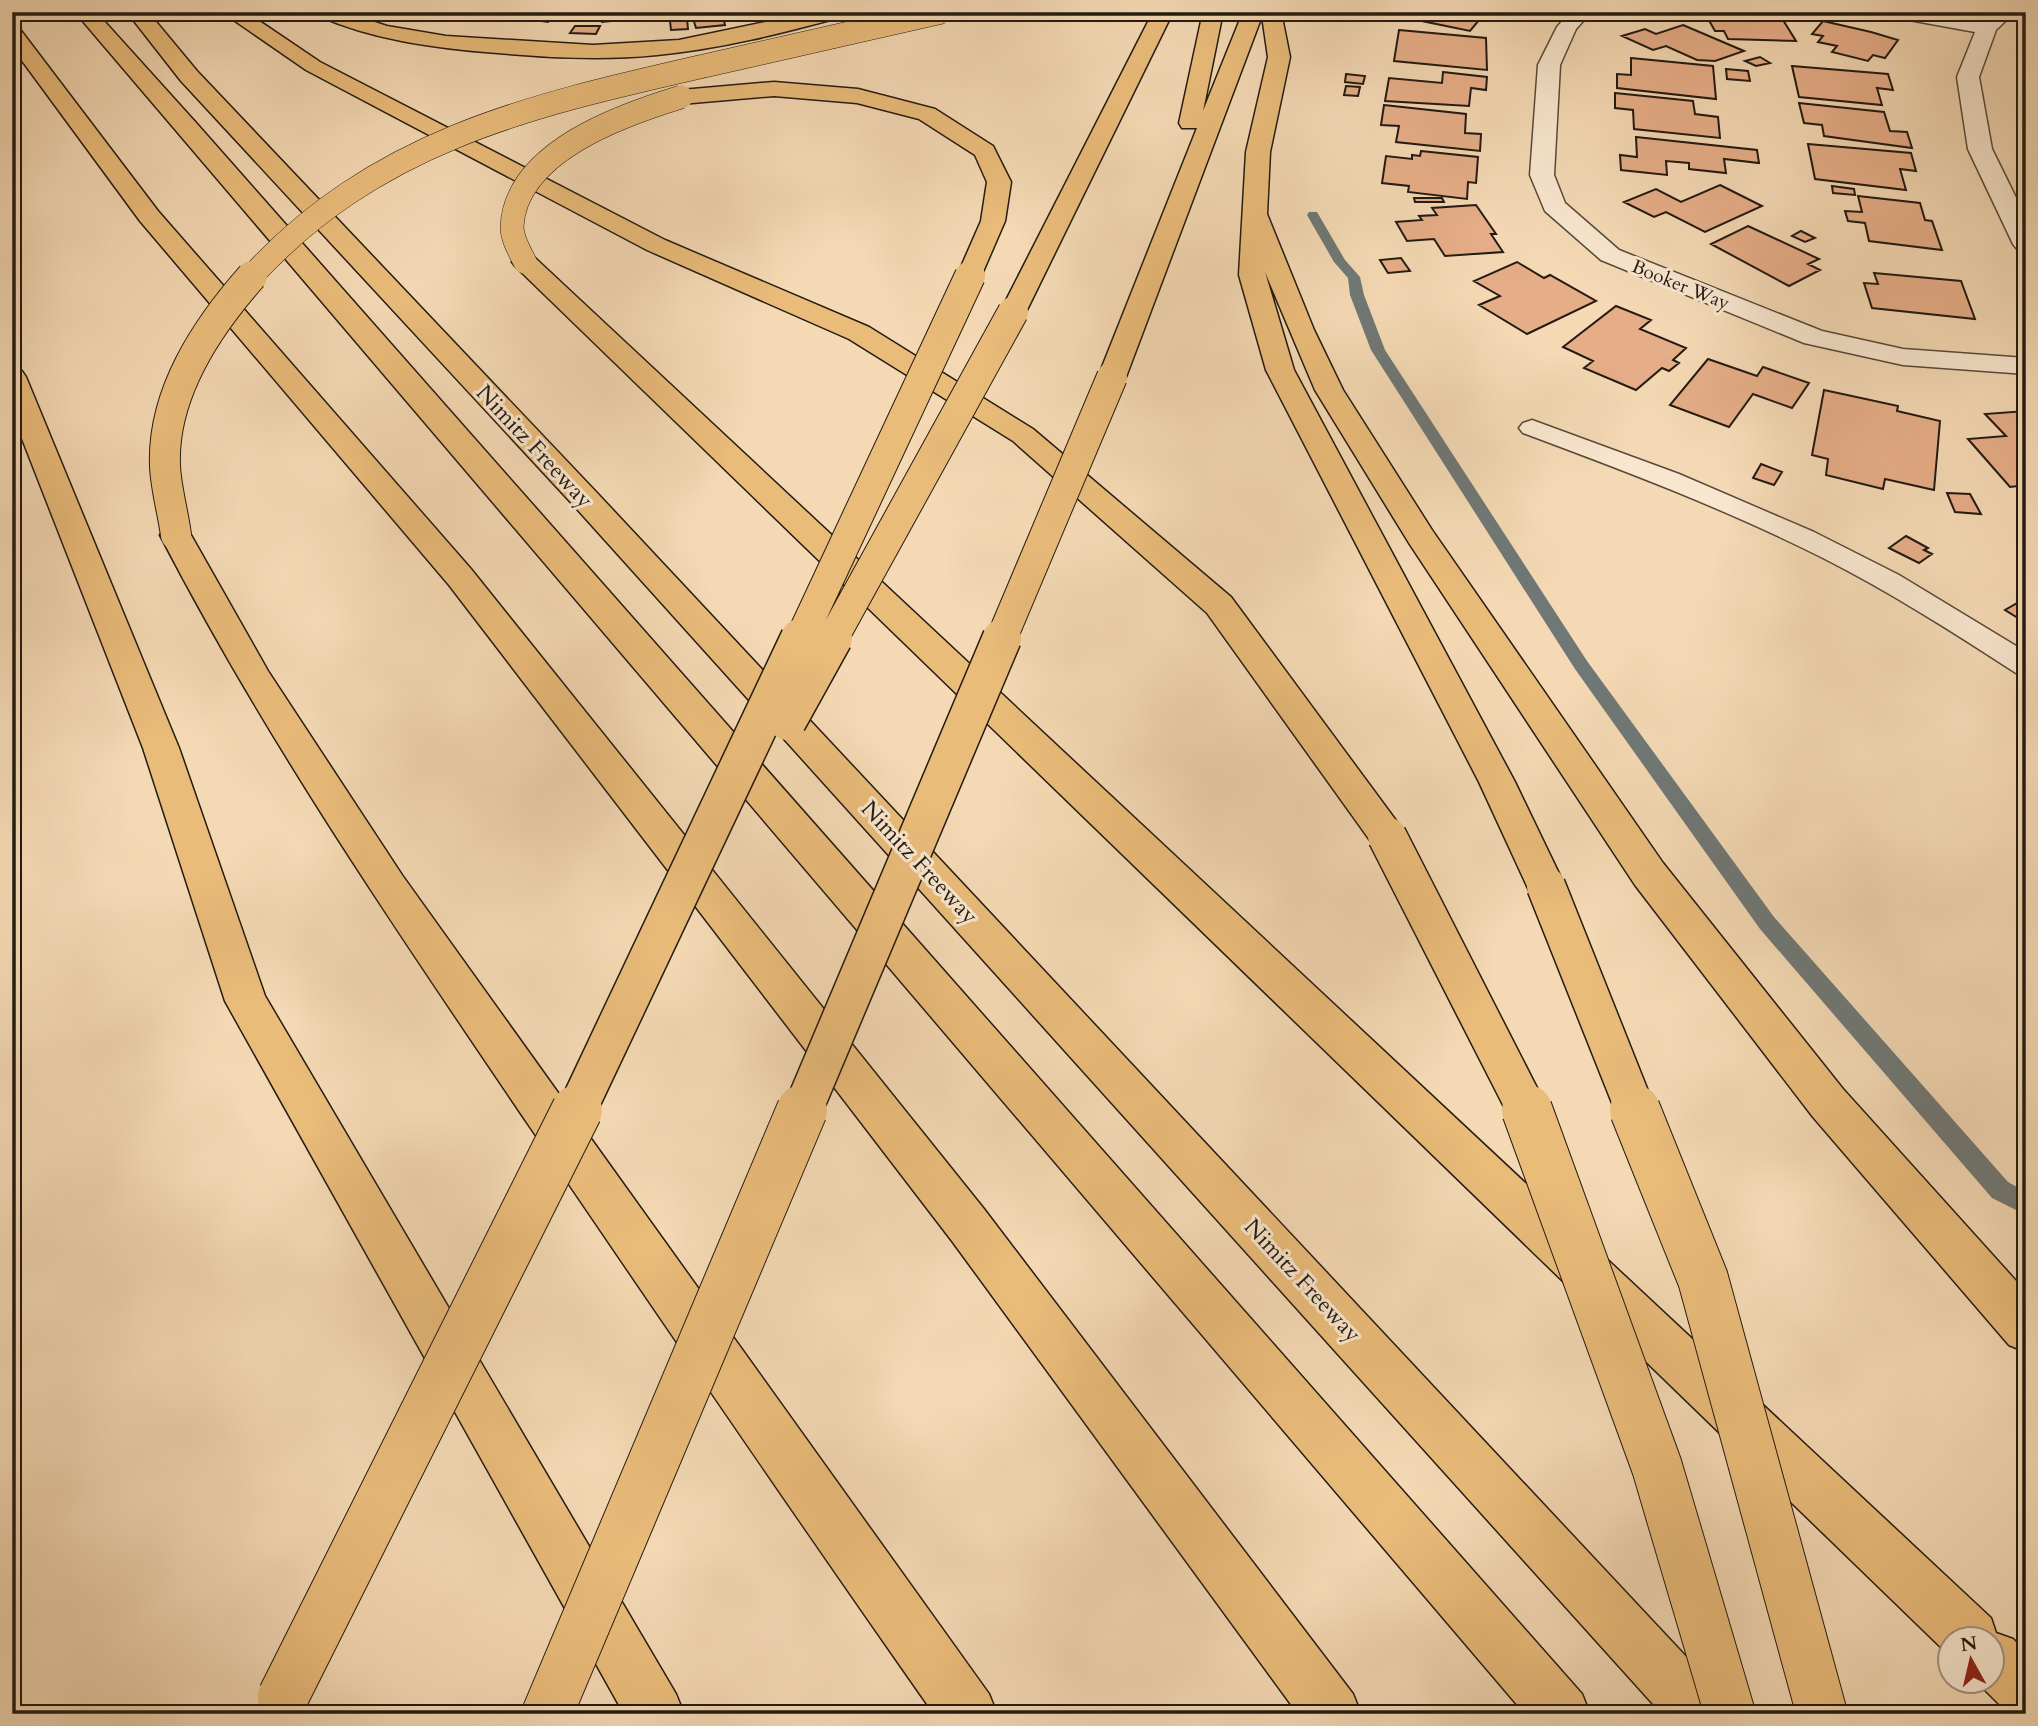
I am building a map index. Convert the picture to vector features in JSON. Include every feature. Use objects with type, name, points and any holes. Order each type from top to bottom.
[{"type":"highway","points":[[85,12],[1562,1714]]},
{"type":"highway","name":"Nimitz Freeway","points":[[137,12],[189,76],[587,501],[1701,1714]]},
{"type":"highway","points":[[232,12],[313,66],[656,245],[859,333],[1023,435],[1219,605],[1387,836],[1529,1113],[1657,1467],[1730,1714]]},
{"type":"highway","points":[[326,12],[389,32],[443,43],[575,51],[655,49],[720,40],[838,12]]},
{"type":"highway","points":[[942,12],[563,100],[469,132],[407,158],[355,186],[292,235],[214,321],[188,367],[172,412],[165,458],[176,535],[209,601],[347,827],[849,1549],[969,1714]]},
{"type":"highway","points":[[622,1019],[1013,312],[1163,12]]},
{"type":"highway","points":[[1166,238],[1213,12]]},
{"type":"highway","points":[[547,1714],[1112,377],[1253,12]]},
{"type":"highway","points":[[1271,12],[1279,57],[1258,152],[1252,275],[1280,370],[1497,782],[1546,886],[1703,1279],[1822,1714]]},
{"type":"highway","points":[[12,32],[149,216],[460,578],[934,1181],[1333,1714]]},
{"type":"highway","points":[[279,1705],[622,1019],[837,559],[970,276],[993,221],[999,182],[985,151],[927,114],[858,96],[774,89],[681,97],[631,112],[590,130],[551,159],[519,195],[512,229],[525,262],[837,559],[1955,1624]]},
{"type":"highway","points":[[1254,209],[1301,330],[1329,390],[1420,536],[1649,874],[1828,1104],[2026,1328]]},
{"type":"highway","points":[[12,377],[161,748],[246,1001],[656,1714]]},
{"type":"highway","points":[[2007,1673],[2026,1691]]},
{"type":"street","name":"Booker Way","points":[[1581,12],[1567,27],[1549,65],[1542,175],[1554,206],[1609,255],[1814,337],[1903,357],[2026,366]]},
{"type":"street","points":[[1898,12],[1987,29]]},
{"type":"street","points":[[2005,12],[1987,29],[1968,78],[1980,149],[2026,244]]},
{"type":"lane","points":[[1532,428],[1652,473],[1806,538],[1957,621],[2026,666]]},
{"type":"building","points":[[510,12],[560,12],[548,22],[506,16]]},
{"type":"building","points":[[601,12],[651,12],[652,17],[602,22]]},
{"type":"building","points":[[722,12],[725,25],[696,28],[692,15]]},
{"type":"building","points":[[1430,12],[1492,12],[1485,21],[1479,20],[1470,31],[1422,21]]},
{"type":"building","points":[[1706,15],[1783,20],[1796,41],[1728,39],[1724,31],[1715,31]]},
{"type":"building","points":[[687,19],[688,29],[671,30],[670,21]]},
{"type":"building","points":[[1823,21],[1898,40],[1885,58],[1873,55],[1868,61],[1832,52],[1837,46],[1818,42],[1823,36],[1812,34]]},
{"type":"building","points":[[1683,25],[1744,51],[1715,61],[1697,60],[1666,46],[1653,50],[1622,36],[1645,29],[1656,34]]},
{"type":"building","points":[[575,26],[600,26],[596,34],[570,33]]},
{"type":"building","points":[[1399,30],[1486,38],[1487,70],[1394,61]]},
{"type":"building","points":[[1760,57],[1770,63],[1756,66],[1745,61]]},
{"type":"building","points":[[1631,58],[1713,66],[1716,99],[1617,88],[1617,74],[1631,75]]},
{"type":"building","points":[[1792,66],[1888,74],[1893,90],[1877,88],[1882,105],[1799,97]]},
{"type":"building","points":[[1726,69],[1748,71],[1750,81],[1727,79]]},
{"type":"building","points":[[1443,72],[1487,77],[1486,90],[1471,88],[1469,106],[1385,101],[1389,78],[1442,83]]},
{"type":"building","points":[[1346,74],[1365,76],[1363,84],[1345,82]]},
{"type":"building","points":[[1346,86],[1360,87],[1358,96],[1344,95]]},
{"type":"building","points":[[1615,93],[1693,101],[1695,114],[1718,117],[1720,138],[1634,129],[1633,110],[1615,108]]},
{"type":"building","points":[[1799,103],[1884,112],[1890,131],[1907,132],[1912,148],[1824,136],[1822,125],[1804,123]]},
{"type":"building","points":[[1384,105],[1466,114],[1465,133],[1481,134],[1480,151],[1396,142],[1399,126],[1381,125]]},
{"type":"building","points":[[1636,137],[1757,150],[1759,163],[1724,159],[1726,173],[1689,169],[1689,163],[1666,161],[1667,175],[1621,170],[1620,155],[1637,157]]},
{"type":"building","points":[[1808,144],[1911,153],[1916,171],[1900,169],[1906,190],[1815,179]]},
{"type":"building","points":[[1421,151],[1478,157],[1476,183],[1468,182],[1467,199],[1408,192],[1409,186],[1382,183],[1386,156],[1412,159],[1412,155],[1420,156]]},
{"type":"building","points":[[1720,185],[1762,206],[1705,232],[1666,212],[1654,217],[1624,202],[1656,189],[1681,202]]},
{"type":"building","points":[[1832,186],[1854,189],[1855,195],[1833,193]]},
{"type":"building","points":[[1858,196],[1920,203],[1925,220],[1932,221],[1942,250],[1869,241],[1865,223],[1848,221],[1845,211],[1862,212]]},
{"type":"building","points":[[1414,198],[1442,198],[1444,202],[1415,202]]},
{"type":"building","points":[[1476,205],[1496,234],[1491,234],[1503,252],[1445,256],[1434,239],[1407,241],[1396,222],[1422,220],[1419,216],[1437,215],[1432,208]]},
{"type":"building","points":[[1748,226],[1819,259],[1808,264],[1820,270],[1789,286],[1711,244]]},
{"type":"building","points":[[1801,231],[1815,238],[1805,242],[1792,236]]},
{"type":"building","points":[[1401,258],[1410,271],[1388,273],[1380,260]]},
{"type":"building","points":[[1517,262],[1544,278],[1550,275],[1596,301],[1527,334],[1479,305],[1500,296],[1474,281]]},
{"type":"building","points":[[1874,273],[1961,281],[1975,319],[1872,308],[1864,283],[1878,284]]},
{"type":"building","points":[[1616,306],[1651,320],[1640,329],[1686,348],[1673,360],[1679,363],[1669,371],[1662,368],[1636,390],[1584,368],[1593,361],[1563,347]]},
{"type":"building","points":[[1708,359],[1757,376],[1763,367],[1809,383],[1792,408],[1753,394],[1729,427],[1670,405]]},
{"type":"building","points":[[1824,390],[1898,406],[1897,411],[1940,421],[1934,490],[1885,479],[1883,489],[1826,475],[1828,459],[1812,455]]},
{"type":"building","points":[[2026,411],[2026,485],[2010,487],[1968,439],[2006,436],[1985,414]]},
{"type":"building","points":[[1761,464],[1782,472],[1774,485],[1753,478]]},
{"type":"building","points":[[1947,493],[1970,494],[1981,514],[1955,512]]},
{"type":"building","points":[[1906,536],[1928,548],[1924,550],[1932,554],[1919,563],[1889,548]]},
{"type":"building","points":[[2026,598],[2026,623],[2005,610]]},
{"type":"waterway","points":[[1313,215],[1340,262],[1354,277],[1357,295],[1378,350],[1581,665],[1767,923],[2000,1190],[2026,1204]]}]
